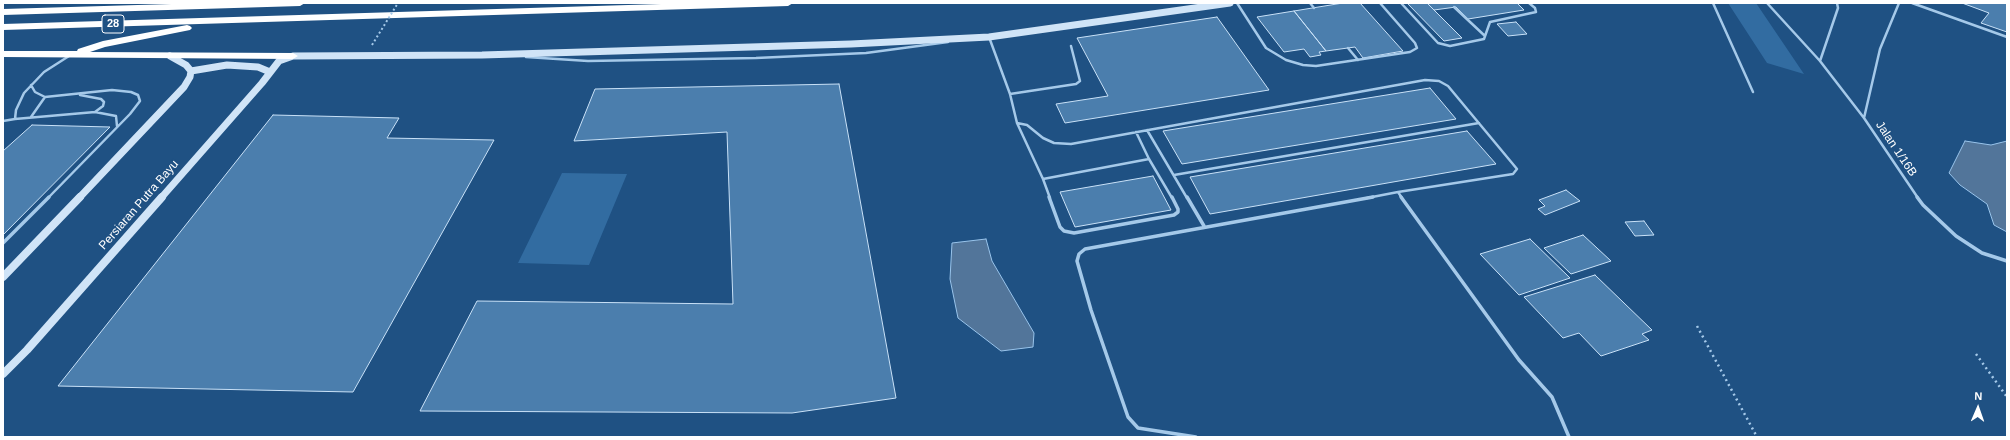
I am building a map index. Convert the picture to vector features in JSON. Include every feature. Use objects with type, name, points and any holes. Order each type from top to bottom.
[{"type":"highway","name":"28","points":[[3,12],[300,3]]},
{"type":"highway","name":"28","points":[[3,28],[788,3]]},
{"type":"highway","points":[[73,53],[104,44],[224,21]]},
{"type":"highway","points":[[3,54],[73,53],[170,56],[293,56]]},
{"type":"street","points":[[293,56],[482,55],[851,44],[989,37],[1230,3]]},
{"type":"street","points":[[3,277],[184,87],[190,77],[191,71],[186,65],[170,56]]},
{"type":"street","name":"Persiaran Putra Bayu","points":[[3,374],[27,350],[262,83],[279,61],[293,56]]},
{"type":"street","points":[[191,71],[227,65],[244,65],[270,72]]},
{"type":"lane","points":[[1238,3],[1266,48],[1286,60],[1303,65],[1316,66],[1410,52],[1416,48],[1415,44],[1380,3]]},
{"type":"lane","points":[[1310,3],[1314,8]]},
{"type":"lane","points":[[1401,3],[1438,43],[1444,45],[1481,41],[1485,36],[1490,22],[1536,12],[1535,8],[1529,3]]},
{"type":"lane","points":[[1712,3],[1753,92]]},
{"type":"lane","points":[[1768,3],[1820,61],[1864,118]]},
{"type":"lane","points":[[1820,61],[1838,8],[1836,3]]},
{"type":"lane","name":"Jalan 1/16B","points":[[1899,3],[1880,49],[1864,118],[1923,205],[1956,236],[1982,253],[2007,261]]},
{"type":"lane","points":[[1912,3],[2007,37]]},
{"type":"lane","points":[[1454,7],[1485,36]]},
{"type":"lane","points":[[482,55],[588,61],[756,58],[866,53],[989,37],[1010,94],[1017,123],[1043,179],[1060,227],[1064,231],[1074,233],[1174,215],[1178,212],[1178,208],[1149,159],[1136,132]]},
{"type":"lane","points":[[1010,94],[1076,84],[1080,81],[1071,46]]},
{"type":"lane","points":[[1348,48],[1358,60]]},
{"type":"lane","points":[[15,119],[16,110],[31,85],[44,72],[73,53]]},
{"type":"lane","points":[[1017,123],[1027,125],[1043,138],[1054,143],[1071,144],[1425,80],[1438,81],[1448,86],[1517,169],[1513,174],[1398,192],[1084,249],[1079,254],[1077,261],[1091,310],[1128,417],[1138,428],[1196,437]]},
{"type":"lane","points":[[3,243],[117,128],[140,101],[138,95],[131,92],[112,90],[45,97],[35,92],[31,85]]},
{"type":"lane","points":[[75,94],[101,99],[104,102],[103,106],[95,112]]},
{"type":"lane","points":[[31,117],[45,97]]},
{"type":"lane","points":[[3,121],[31,117],[95,112],[116,116],[118,122],[117,128]]},
{"type":"lane","points":[[1174,175],[1479,123]]},
{"type":"lane","points":[[1147,130],[1204,226]]},
{"type":"lane","points":[[1043,179],[1149,159]]},
{"type":"lane","points":[[1398,192],[1519,360],[1552,397],[1569,437]]},
{"type":"path","points":[[372,45],[398,3]]},
{"type":"path","points":[[1697,326],[1756,437]]},
{"type":"path","points":[[1976,354],[2007,397]]},
{"type":"shaded area","points":[[1728,3],[1756,3],[1804,74],[1767,63]]},
{"type":"shaded area","points":[[1965,141],[1991,145],[2007,141],[2007,232],[1994,225],[1987,204],[1960,185],[1949,173]]},
{"type":"shaded area","points":[[562,173],[627,174],[589,265],[518,263]]},
{"type":"shaded area","points":[[986,239],[992,261],[1034,333],[1033,347],[1001,351],[958,318],[950,279],[952,243]]},
{"type":"building","points":[[1343,3],[1360,3],[1403,51],[1363,58],[1355,47],[1326,51],[1294,11]]},
{"type":"building","points":[[1407,3],[1427,3],[1462,38],[1444,41]]},
{"type":"building","points":[[1427,3],[1517,3],[1524,10],[1468,19],[1456,7],[1434,10]]},
{"type":"building","points":[[1962,3],[2007,3],[2007,32],[1981,23],[1989,13]]},
{"type":"building","points":[[1294,11],[1326,51],[1319,52],[1321,55],[1310,57],[1304,49],[1284,52],[1257,17]]},
{"type":"building","points":[[1217,17],[1269,90],[1065,123],[1056,104],[1108,96],[1077,38]]},
{"type":"building","points":[[1516,22],[1527,34],[1508,36],[1497,24]]},
{"type":"building","points":[[839,84],[896,398],[792,413],[420,411],[477,301],[733,304],[727,132],[574,141],[595,89]]},
{"type":"building","points":[[1430,88],[1456,119],[1182,164],[1163,131]]},
{"type":"building","points":[[273,115],[399,118],[387,138],[494,140],[353,392],[58,386]]},
{"type":"building","points":[[32,125],[110,127],[3,235],[3,151]]},
{"type":"building","points":[[1467,131],[1496,164],[1210,214],[1190,177]]},
{"type":"building","points":[[1153,176],[1171,210],[1075,227],[1060,192]]},
{"type":"building","points":[[1566,190],[1580,201],[1545,215],[1538,209],[1545,206],[1539,200]]},
{"type":"building","points":[[1644,221],[1654,235],[1635,236],[1625,222]]},
{"type":"building","points":[[1583,235],[1611,261],[1571,274],[1544,248]]},
{"type":"building","points":[[1530,239],[1570,278],[1519,295],[1480,254]]},
{"type":"building","points":[[1595,275],[1652,330],[1642,334],[1649,340],[1601,356],[1579,333],[1563,338],[1524,297]]}]
